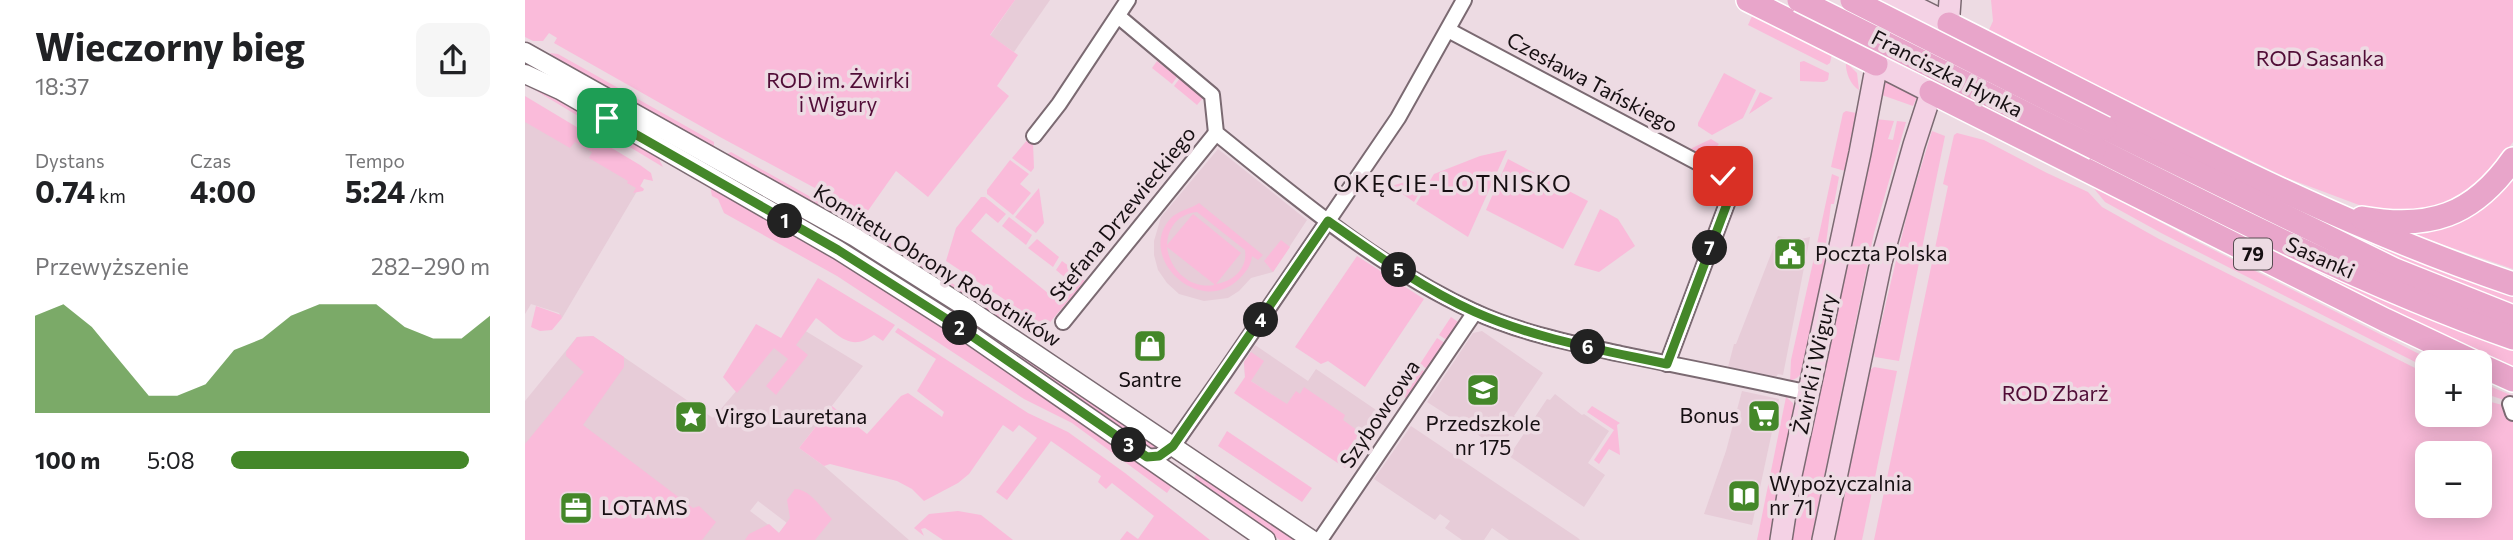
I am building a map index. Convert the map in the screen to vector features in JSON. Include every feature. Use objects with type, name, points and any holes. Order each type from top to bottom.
[{"type":"main road","name":"79","points":[[1748,0],[2449,350]]},
{"type":"main road","name":"Franciszka Hynka","points":[[1799,0],[2100,138]]},
{"type":"main road","name":"Franciszka Hynka","points":[[1852,0],[2100,138]]},
{"type":"main road","name":"Żwirki i Wigury","points":[[1781,540],[1791,475],[1860,153],[1889,0]]},
{"type":"main road","points":[[1901,0],[2239,169],[2406,246],[2513,284]]},
{"type":"main road","points":[[1948,24],[1950,0]]},
{"type":"main road","name":"Żwirki i Wigury","points":[[1823,540],[1881,262],[1944,51],[1948,24]]},
{"type":"main road","name":"Sasanki","points":[[2100,138],[2384,265],[2513,317]]},
{"type":"main road","name":"Sasanki","points":[[2100,138],[2236,220],[2473,324],[2513,338]]},
{"type":"main road","points":[[2335,213],[2401,223],[2424,222],[2442,217],[2481,196],[2513,159]]},
{"type":"main road","points":[[2492,370],[2513,380]]},
{"type":"street","points":[[1034,136],[1128,0]]},
{"type":"street","points":[[1147,457],[1159,456],[1173,446],[1411,97],[1464,0]]},
{"type":"street","points":[[1118,16],[1212,95],[1216,133],[1328,221],[1399,270],[1475,312],[1544,336],[1809,394]]},
{"type":"street","name":"Czesława Tańskiego","points":[[1448,30],[1730,183],[1731,193],[1667,364]]},
{"type":"street","name":"Komitetu Obrony Robotników","points":[[525,52],[540,58],[855,237],[967,308],[1312,540]]},
{"type":"street","name":"Komitetu Obrony Robotników","points":[[525,74],[560,90],[838,250],[956,325],[1266,540]]},
{"type":"street","name":"Stefana Drzewieckiego","points":[[1063,322],[1216,133]]},
{"type":"street","name":"Szybowcowa","points":[[1320,540],[1475,312]]},
{"type":"shaded area","points":[[1015,0],[1050,0],[1014,52],[990,36]]},
{"type":"shaded area","points":[[525,113],[643,181],[562,318],[559,313],[531,304],[525,314]]},
{"type":"shaded area","points":[[1218,149],[1307,220],[1273,272],[1251,278],[1228,298],[1204,301],[1179,294],[1167,283],[1158,270],[1154,241],[1161,217]]},
{"type":"shaded area","points":[[1778,236],[1797,240],[1810,237],[1783,375],[1778,374],[1776,377],[1728,367],[1734,344]]},
{"type":"shaded area","points":[[794,324],[863,366],[799,448],[824,466],[909,540],[525,540],[525,401],[577,337],[593,336],[713,418]],"holes":[[[758,501],[787,523],[779,533],[750,511]]]},
{"type":"shaded area","name":"Przedszkole nr 175","points":[[1482,331],[1543,373],[1514,416],[1519,420],[1500,449],[1427,402],[1473,333]]},
{"type":"shaded area","points":[[1255,345],[1308,381],[1316,369],[1382,414],[1364,440],[1296,392],[1287,405],[1245,377],[1244,362]]},
{"type":"shaded area","points":[[1742,391],[1779,399],[1752,525],[1704,514],[1726,451]]},
{"type":"shaded area","points":[[1555,394],[1609,431],[1588,463],[1605,475],[1584,507],[1509,456],[1547,399],[1550,400]]},
{"type":"shaded area","points":[[1411,426],[1580,540],[1509,540],[1492,528],[1484,540],[1462,540],[1445,528],[1450,521],[1440,514],[1435,520],[1374,479]]},
{"type":"green space","name":"ROD im. Żwirki i Wigury","points":[[525,0],[1015,0],[990,35],[1018,55],[997,86],[1009,96],[928,197],[896,171],[865,215],[554,43],[557,38],[549,33],[543,41],[533,41],[525,37]]},
{"type":"green space","name":"ROD Sasanka","points":[[1991,0],[2513,0],[2513,142],[2485,180],[2463,197],[2437,209],[2416,213],[2380,211],[2287,178],[1988,32],[1993,21]]},
{"type":"green space","points":[[1753,14],[1832,54],[1830,63],[1827,65],[1748,25]]},
{"type":"green space","points":[[550,53],[558,54],[714,142],[714,149],[553,58]]},
{"type":"green space","points":[[1157,61],[1177,77],[1172,84],[1152,68]]},
{"type":"green space","points":[[1804,61],[1829,73],[1828,80],[1800,81],[1800,62]]},
{"type":"green space","points":[[1846,62],[1857,73],[1859,90],[1849,78]]},
{"type":"green space","points":[[1724,73],[1756,90],[1743,118],[1712,135],[1698,126],[1698,123]]},
{"type":"green space","points":[[1180,78],[1203,98],[1197,105],[1174,86]]},
{"type":"green space","points":[[1884,81],[1917,97],[1913,106],[1879,94]]},
{"type":"green space","points":[[525,84],[657,155],[663,167]]},
{"type":"green space","points":[[1760,92],[1773,98],[1749,114]]},
{"type":"green space","points":[[525,96],[640,165],[651,173],[653,181],[644,179],[640,186],[643,191],[633,193],[636,188],[627,183],[628,181],[589,158],[592,152],[575,142],[570,148],[525,122]]},
{"type":"green space","points":[[1843,113],[1856,113],[1845,171],[1831,167]]},
{"type":"green space","points":[[1875,119],[1894,121],[1888,139],[1893,140],[1897,121],[1906,122],[1874,233],[1811,540],[1791,540],[1796,505]]},
{"type":"green space","points":[[1932,131],[1945,136],[1899,361],[1875,357],[1909,206]]},
{"type":"green space","name":"ROD Zbarż","points":[[1957,133],[1984,140],[2088,192],[2102,207],[2159,239],[2415,368],[2415,427],[2492,427],[2492,402],[2506,406],[2503,412],[2513,417],[2513,540],[1874,540],[1948,186],[1943,184],[1954,135]]},
{"type":"green space","points":[[1028,139],[1033,143],[1034,168],[1031,172],[1012,158]]},
{"type":"green space","points":[[1711,139],[1719,144],[1704,160],[1686,151]]},
{"type":"green space","points":[[1507,150],[1468,237],[1416,204],[1434,174],[1480,156]]},
{"type":"green space","points":[[731,152],[878,235],[1004,317],[1005,322],[867,235],[725,155]]},
{"type":"green space","points":[[1508,159],[1588,201],[1563,249],[1486,210]]},
{"type":"green space","points":[[1010,160],[1029,174],[1020,184],[1031,193],[1013,215],[987,194],[987,190]]},
{"type":"green space","points":[[718,167],[860,247],[1162,447],[1158,450],[1147,447],[908,284],[715,171]]},
{"type":"green space","points":[[2513,173],[2513,269],[2415,235],[2416,232]]},
{"type":"green space","points":[[1832,174],[1839,177],[1834,204],[1831,204],[1826,244],[1817,244]]},
{"type":"green space","points":[[1430,175],[1414,202],[1391,186]]},
{"type":"green space","points":[[2091,185],[2415,352],[2415,362],[2163,234],[2105,202]]},
{"type":"green space","points":[[710,186],[910,303],[1173,484],[1167,493],[1072,423],[1024,399],[837,276],[724,213],[718,199],[712,196]]},
{"type":"green space","points":[[1039,188],[1044,223],[1036,233],[1015,217]]},
{"type":"green space","points":[[981,197],[985,197],[1006,214],[998,223],[986,213],[971,231],[1054,298],[1068,280],[1056,270],[1062,261],[1085,281],[1046,327],[946,261],[956,228]]},
{"type":"green space","points":[[1199,203],[1263,255],[1258,260],[1252,256],[1244,274],[1223,289],[1206,291],[1190,287],[1166,264],[1161,249],[1162,233],[1171,218]],"holes":[[[1197,212],[1245,250],[1242,268],[1222,283],[1216,284],[1241,253],[1193,214],[1167,245],[1175,222],[1184,215]],[[1167,247],[1214,284],[1214,285],[1197,284],[1183,276],[1172,264]]]},
{"type":"green space","points":[[1600,209],[1618,219],[1635,246],[1599,272],[1574,265]]},
{"type":"green space","points":[[2297,210],[2414,259],[2513,293],[2513,306],[2380,253]]},
{"type":"green space","points":[[1009,217],[1032,235],[1026,245],[1002,226]]},
{"type":"green space","points":[[1037,239],[1059,257],[1053,267],[1028,248]]},
{"type":"green space","points":[[1281,240],[1290,247],[1273,272],[1264,261]]},
{"type":"green space","points":[[2266,243],[2513,348],[2513,366],[2492,357],[2492,350],[2477,350],[2456,341],[2264,246]]},
{"type":"green space","points":[[1816,249],[1827,251],[1827,259],[1802,373],[1790,381],[1791,360]]},
{"type":"green space","points":[[1357,256],[1424,299],[1365,387],[1328,361],[1321,364],[1295,347]]},
{"type":"green space","points":[[818,278],[895,325],[883,341],[874,335],[857,342],[843,339],[816,318],[796,345],[808,355],[776,395],[766,386],[788,359],[774,348],[737,393],[723,377],[756,324],[781,338]]},
{"type":"green space","points":[[536,306],[561,315],[562,318],[552,330],[540,331],[531,327]]},
{"type":"green space","points":[[1451,317],[1461,324],[1450,342],[1439,335]]},
{"type":"green space","points":[[898,328],[1028,413],[1068,432],[1210,540],[1120,540],[1127,531],[1138,539],[1154,516],[1112,483],[1106,489],[1098,482],[1101,476],[1051,441],[1007,500],[996,492],[1037,438],[1019,425],[1013,432],[1003,425],[969,474],[924,501],[912,489],[897,481],[830,464],[824,466],[799,448],[832,406],[867,434],[901,396],[908,393],[942,417],[944,412],[917,391],[936,359],[895,332]]},
{"type":"green space","points":[[593,336],[624,357],[624,367],[583,425],[693,508],[699,506],[716,522],[702,540],[525,540],[525,444],[584,372],[566,356],[566,352],[577,337]]},
{"type":"green space","points":[[1437,338],[1445,343],[1427,369],[1420,364]]},
{"type":"green space","points":[[1251,352],[1264,361],[1251,381],[1287,404],[1296,391],[1300,394],[1304,387],[1345,415],[1343,420],[1361,433],[1369,422],[1374,425],[1345,468],[1234,393],[1245,377],[1244,362]]},
{"type":"green space","points":[[1418,367],[1425,372],[1407,399],[1400,393]]},
{"type":"green space","points":[[1874,367],[1897,371],[1862,540],[1835,540],[1870,370]]},
{"type":"green space","points":[[2492,387],[2513,396],[2513,403],[2492,396]]},
{"type":"green space","points":[[1786,397],[1793,403],[1794,414],[1769,540],[1757,540]]},
{"type":"green space","points":[[1592,406],[1620,423],[1617,425],[1620,455],[1609,449],[1599,464],[1594,460],[1614,430],[1587,412]]},
{"type":"green space","points":[[1227,431],[1312,488],[1302,502],[1218,446]]},
{"type":"green space","points":[[1198,471],[1300,540],[1280,540],[1193,480]]},
{"type":"green space","points":[[795,489],[811,496],[832,519],[815,540],[745,540],[749,534],[769,524],[779,533],[790,518],[787,500]]},
{"type":"green space","points":[[958,511],[981,515],[1013,540],[943,540],[925,528],[921,529],[924,536],[914,528],[929,514]]},
{"type":"place","name":"Poczta Polska","points":[[1790,254]]},
{"type":"place","name":"Santre","points":[[1150,346]]},
{"type":"place","name":"Przedszkole nr 175","points":[[1483,390]]},
{"type":"place","name":"Bonus","points":[[1764,416]]},
{"type":"place","name":"Virgo Lauretana","points":[[691,417]]},
{"type":"place","name":"Wypożyczalnia nr 71","points":[[1744,496]]},
{"type":"place","name":"LOTAMS","points":[[576,508]]},
{"type":"district","name":"OKĘCIE-LOTNISKO","points":[[1453,184]]},
{"type":"route","points":[[607,118],[838,250],[956,325],[1147,457],[1159,456],[1173,446],[1328,221],[1399,270],[1475,312],[1577,345],[1667,364],[1731,193],[1730,183],[1723,176]]}]
